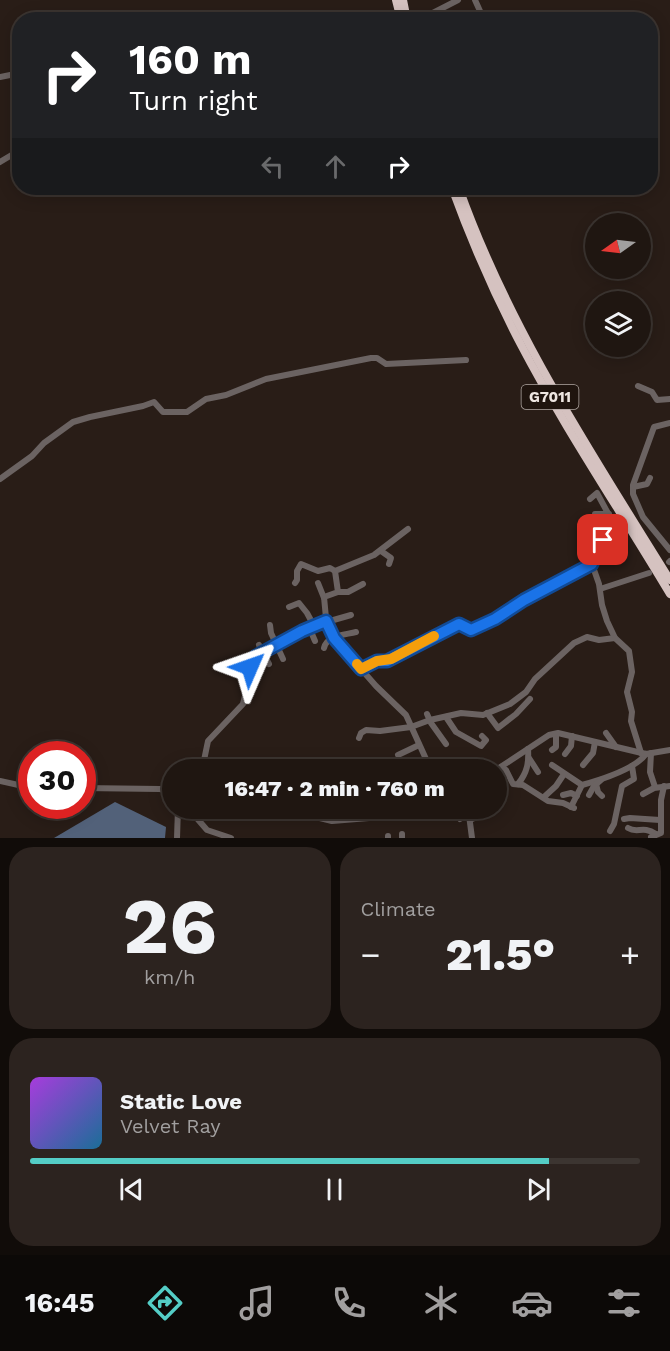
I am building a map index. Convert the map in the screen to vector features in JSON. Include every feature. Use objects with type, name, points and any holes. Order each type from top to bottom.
[{"type":"highway","name":"G7011","points":[[455,195],[519,342],[557,410],[670,594]]},
{"type":"highway","name":"G7011","points":[[462,195],[525,338],[557,396],[670,580]]},
{"type":"street","points":[[438,12],[458,0]]},
{"type":"street","points":[[475,0],[480,10]]},
{"type":"street","points":[[0,479],[71,423],[90,417],[154,402],[164,412],[187,412],[206,399],[266,379],[372,358],[377,358],[386,364],[466,360]]},
{"type":"street","points":[[638,386],[655,390],[657,400],[670,399]]},
{"type":"street","points":[[670,423],[654,428],[633,487],[639,510],[670,550]]},
{"type":"street","points":[[633,487],[647,484],[650,478]]},
{"type":"street","points":[[590,499],[597,494],[613,523],[612,531],[599,545],[592,564],[604,611],[615,638],[629,651],[632,672],[627,692],[632,712],[631,721],[646,753],[655,788]]},
{"type":"street","points":[[595,514],[609,514]]},
{"type":"street","points":[[335,571],[371,557],[408,529]]},
{"type":"street","points":[[381,551],[390,558],[389,564]]},
{"type":"street","points":[[295,583],[297,571],[302,564],[318,571],[330,568],[335,571]]},
{"type":"street","points":[[361,669],[377,661],[391,659],[459,624],[471,630],[481,626],[592,564]]},
{"type":"street","points":[[335,571],[338,592]]},
{"type":"street","points":[[600,589],[649,573]]},
{"type":"street","points":[[318,583],[324,598],[326,621],[334,638],[405,714],[426,759]]},
{"type":"street","points":[[324,598],[338,592],[348,592],[363,584]]},
{"type":"street","points":[[289,607],[300,604],[311,626],[315,641]]},
{"type":"street","points":[[204,759],[208,741],[243,704],[252,662],[262,653],[311,626],[351,615]]},
{"type":"street","points":[[270,625],[271,633],[284,658]]},
{"type":"street","points":[[286,630],[289,638]]},
{"type":"street","points":[[324,648],[326,642],[334,638],[356,632]]},
{"type":"street","points":[[359,738],[366,730],[380,732],[412,728],[428,717],[443,718],[462,713],[478,716],[509,707],[574,643],[587,638],[597,640],[615,638]]},
{"type":"street","points":[[259,645],[269,664]]},
{"type":"street","points":[[487,713],[495,730],[530,699]]},
{"type":"street","points":[[509,707],[519,710]]},
{"type":"street","points":[[437,711],[456,732],[481,746],[486,740],[482,736]]},
{"type":"street","points":[[428,717],[446,744]]},
{"type":"street","points":[[408,736],[412,728]]},
{"type":"street","points":[[606,733],[617,748]]},
{"type":"street","points":[[507,763],[549,735],[556,734],[646,753],[670,750]]},
{"type":"street","points":[[552,750],[556,747],[556,734]]},
{"type":"street","points":[[565,754],[570,749],[572,736]]},
{"type":"street","points":[[583,765],[593,753],[595,742]]},
{"type":"street","points":[[398,755],[419,745]]},
{"type":"street","points":[[518,784],[525,776],[529,757],[528,749]]},
{"type":"street","points":[[507,772],[512,783],[548,801],[560,802],[573,808],[582,785],[632,766],[639,762],[646,753]]},
{"type":"street","points":[[529,757],[538,772]]},
{"type":"street","points":[[552,765],[582,785]]},
{"type":"street","points":[[610,831],[614,824],[622,786],[633,779],[632,766]]},
{"type":"street","points":[[544,797],[556,786],[564,774]]},
{"type":"street","points":[[589,795],[596,784],[614,774]]},
{"type":"street","points":[[0,781],[18,785]]},
{"type":"street","points":[[596,784],[597,790],[602,795]]},
{"type":"street","points":[[642,794],[667,786]]},
{"type":"street","points":[[628,828],[634,830],[644,828],[653,836],[661,833],[661,796],[667,786]]},
{"type":"street","points":[[96,788],[162,790]]},
{"type":"street","points":[[563,795],[572,793],[577,795]]},
{"type":"street","points":[[177,838],[178,819]]},
{"type":"street","points":[[198,819],[207,830],[231,838]]},
{"type":"street","points":[[469,819],[472,838]]},
{"type":"street","points":[[624,819],[660,820]]},
{"type":"water","points":[[115,802],[166,827],[165,838],[54,838],[86,819],[96,819],[96,813]]},
{"type":"slow traffic","points":[[357,664],[361,669],[377,661],[387,661],[434,636]]},
{"type":"route","points":[[250,667],[256,656],[285,639],[326,621],[334,638],[361,669],[377,661],[387,661],[459,624],[462,623],[471,630],[495,619],[524,600],[592,564],[592,559],[603,540]]}]
